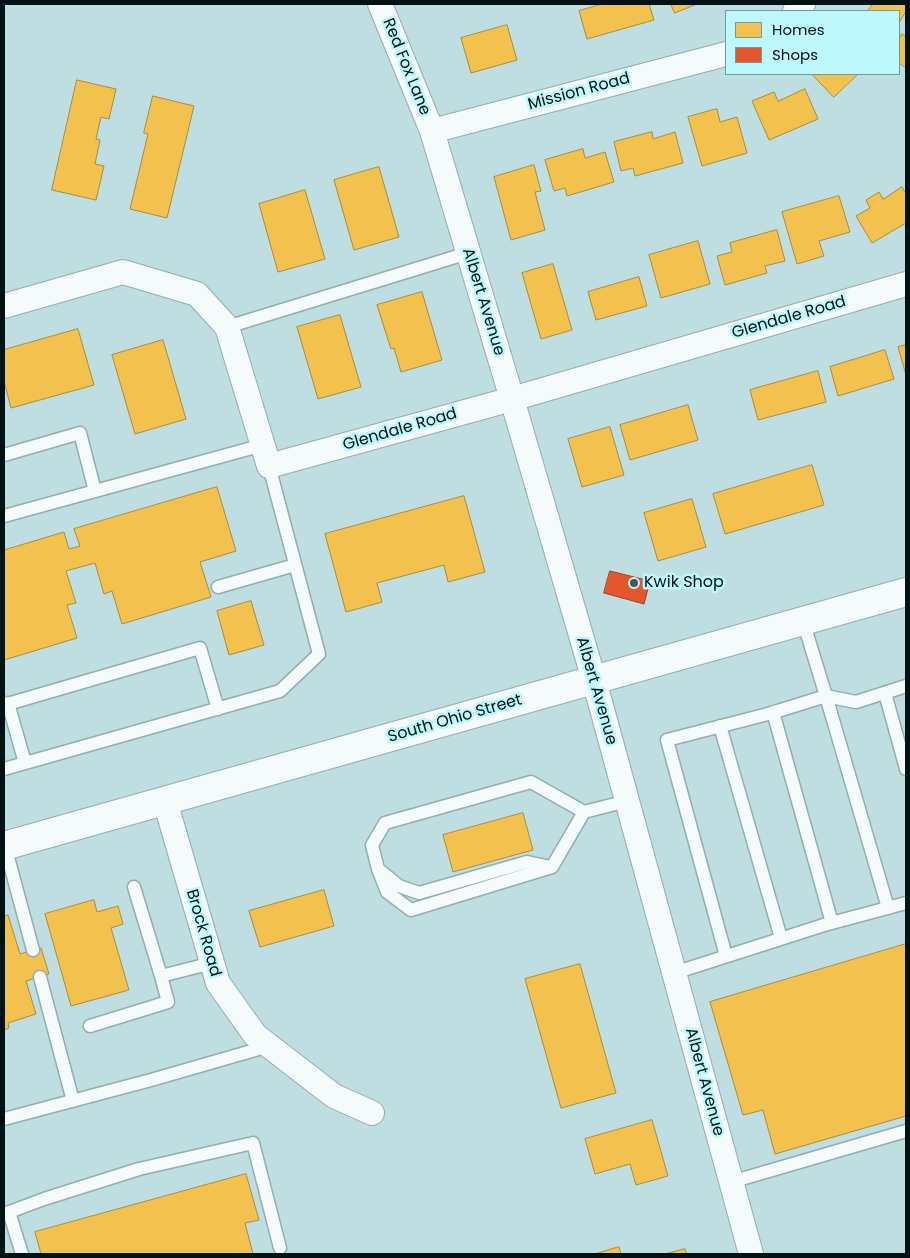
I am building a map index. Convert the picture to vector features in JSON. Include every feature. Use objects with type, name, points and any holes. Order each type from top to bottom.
[{"type":"main road","name":"South Ohio Street","points":[[5,846],[906,592]]},
{"type":"street","name":"Red Fox Lane","points":[[380,4],[432,131]]},
{"type":"street","name":"Mission Road","points":[[432,131],[725,54]]},
{"type":"street","name":"Albert Avenue","points":[[432,131],[594,680],[751,1254]]},
{"type":"street","points":[[4,306],[124,272],[197,294],[227,327],[266,456]]},
{"type":"street","name":"Glendale Road","points":[[266,456],[512,399],[906,284]]},
{"type":"street","name":"Brock Road","points":[[164,801],[218,983],[255,1035],[334,1096],[372,1113]]},
{"type":"lane","points":[[227,327],[468,253]]},
{"type":"lane","points":[[4,455],[80,433],[95,491]]},
{"type":"lane","points":[[4,516],[95,491],[266,456],[319,654],[280,691],[4,769]]},
{"type":"lane","points":[[218,587],[295,565]]},
{"type":"lane","points":[[803,621],[888,908]]},
{"type":"lane","points":[[25,763],[6,704],[200,648],[218,709]]},
{"type":"lane","points":[[726,956],[667,740],[826,696],[856,702],[906,686]]},
{"type":"lane","points":[[885,693],[906,769]]},
{"type":"lane","points":[[773,712],[832,922]]},
{"type":"lane","points":[[720,726],[782,938]]},
{"type":"lane","points":[[584,812],[552,867],[411,910],[387,892],[378,870],[372,845],[385,823],[531,782],[584,812],[627,801]]},
{"type":"lane","points":[[5,846],[33,950]]},
{"type":"lane","points":[[378,870],[398,886],[419,893],[527,862],[552,867]]},
{"type":"lane","points":[[90,1026],[168,1002],[162,976],[134,887]]},
{"type":"lane","points":[[674,973],[832,922],[906,903]]},
{"type":"lane","points":[[162,976],[212,963]]},
{"type":"lane","points":[[40,977],[74,1101]]},
{"type":"lane","points":[[4,1119],[269,1046]]},
{"type":"lane","points":[[732,1182],[906,1131]]},
{"type":"lane","points":[[22,1254],[7,1213],[44,1199],[138,1170],[253,1143],[280,1248]]},
{"type":"building: Homes","points":[[602,4],[649,4],[654,20],[587,39],[579,11]]},
{"type":"building: Homes","points":[[671,4],[697,4],[675,13]]},
{"type":"building: Homes","points":[[873,4],[906,4],[906,11],[900,21],[900,10],[869,10]]},
{"type":"building: Homes","points":[[507,25],[517,60],[471,73],[461,38]]},
{"type":"building: Homes","points":[[902,34],[906,37],[906,68],[900,64],[900,38]]},
{"type":"building: Homes","points":[[813,75],[857,75],[834,97]]},
{"type":"building: Homes","points":[[77,80],[116,89],[109,119],[101,117],[96,139],[100,140],[95,164],[104,166],[96,200],[52,190]]},
{"type":"building: Homes","points":[[805,89],[818,119],[769,140],[752,101],[774,92],[778,101]]},
{"type":"building: Homes","points":[[153,96],[194,106],[167,218],[130,209],[148,134],[144,133]]},
{"type":"building: Homes","points":[[717,109],[720,122],[737,117],[747,153],[702,166],[688,117]]},
{"type":"building: Homes","points":[[652,132],[653,139],[675,132],[683,163],[635,176],[633,168],[621,171],[614,142]]},
{"type":"building: Homes","points":[[583,149],[585,158],[605,152],[614,182],[567,196],[565,188],[554,191],[545,160]]},
{"type":"building: Homes","points":[[534,165],[541,191],[535,192],[545,230],[511,240],[494,177]]},
{"type":"building: Homes","points":[[379,167],[399,237],[354,250],[334,180]]},
{"type":"building: Homes","points":[[902,187],[906,194],[906,223],[872,243],[856,216],[870,208],[866,200],[879,192],[883,199]]},
{"type":"building: Homes","points":[[305,190],[325,259],[278,272],[259,204]]},
{"type":"building: Homes","points":[[839,196],[850,232],[819,241],[824,256],[797,264],[782,212]]},
{"type":"building: Homes","points":[[777,230],[785,261],[765,266],[767,273],[725,285],[717,256],[732,252],[730,243]]},
{"type":"building: Homes","points":[[698,241],[710,284],[661,298],[649,255]]},
{"type":"building: Homes","points":[[553,264],[572,330],[541,339],[522,273]]},
{"type":"building: Homes","points":[[639,277],[647,306],[596,320],[588,292]]},
{"type":"building: Homes","points":[[422,292],[442,360],[401,372],[394,348],[391,349],[377,305]]},
{"type":"building: Homes","points":[[340,315],[361,387],[318,399],[297,327]]},
{"type":"building: Homes","points":[[78,329],[94,385],[11,408],[4,381],[4,350]]},
{"type":"building: Homes","points":[[163,340],[186,419],[135,434],[112,355]]},
{"type":"building: Homes","points":[[906,345],[906,375],[898,347]]},
{"type":"building: Homes","points":[[885,350],[894,379],[838,396],[830,367]]},
{"type":"building: Homes","points":[[818,371],[826,402],[758,420],[750,390]]},
{"type":"building: Homes","points":[[688,405],[698,440],[630,460],[620,425]]},
{"type":"building: Homes","points":[[610,427],[624,475],[582,487],[568,439]]},
{"type":"building: Homes","points":[[812,465],[824,505],[725,534],[713,494]]},
{"type":"building: Homes","points":[[217,487],[236,551],[200,562],[211,597],[122,624],[112,591],[104,594],[95,563],[66,571],[76,603],[67,605],[77,638],[4,660],[4,550],[64,532],[69,549],[80,546],[74,529]]},
{"type":"building: Homes","points":[[464,496],[485,572],[448,582],[444,565],[377,583],[382,602],[346,612],[325,534]]},
{"type":"building: Homes","points":[[692,499],[706,547],[658,561],[644,513]]},
{"type":"building: Homes","points":[[251,601],[264,645],[229,655],[217,611]]},
{"type":"building: Homes","points":[[523,813],[533,850],[453,872],[443,835]]},
{"type":"building: Homes","points":[[324,890],[334,926],[260,947],[249,911]]},
{"type":"building: Homes","points":[[94,900],[97,912],[118,906],[123,924],[111,928],[129,990],[71,1006],[45,914]]},
{"type":"building: Homes","points":[[8,915],[20,954],[41,948],[49,974],[26,981],[36,1014],[8,1023],[9,1028],[4,1030],[4,917]]},
{"type":"building: Homes","points":[[906,944],[906,1116],[775,1154],[763,1110],[743,1115],[710,1002]]},
{"type":"building: Homes","points":[[580,964],[616,1093],[561,1108],[525,979]]},
{"type":"building: Homes","points":[[652,1120],[668,1176],[636,1185],[630,1164],[595,1174],[585,1139]]},
{"type":"building: Homes","points":[[246,1174],[259,1220],[245,1223],[253,1254],[41,1254],[35,1232]]},
{"type":"building: Homes","points":[[619,1247],[621,1254],[595,1254]]},
{"type":"building: Homes","points":[[685,1249],[687,1254],[665,1254]]},
{"type":"building: Shops","points":[[610,571],[650,581],[644,604],[604,593]]},
{"type":"place","name":"Kwik Shop","points":[[634,583]]}]
